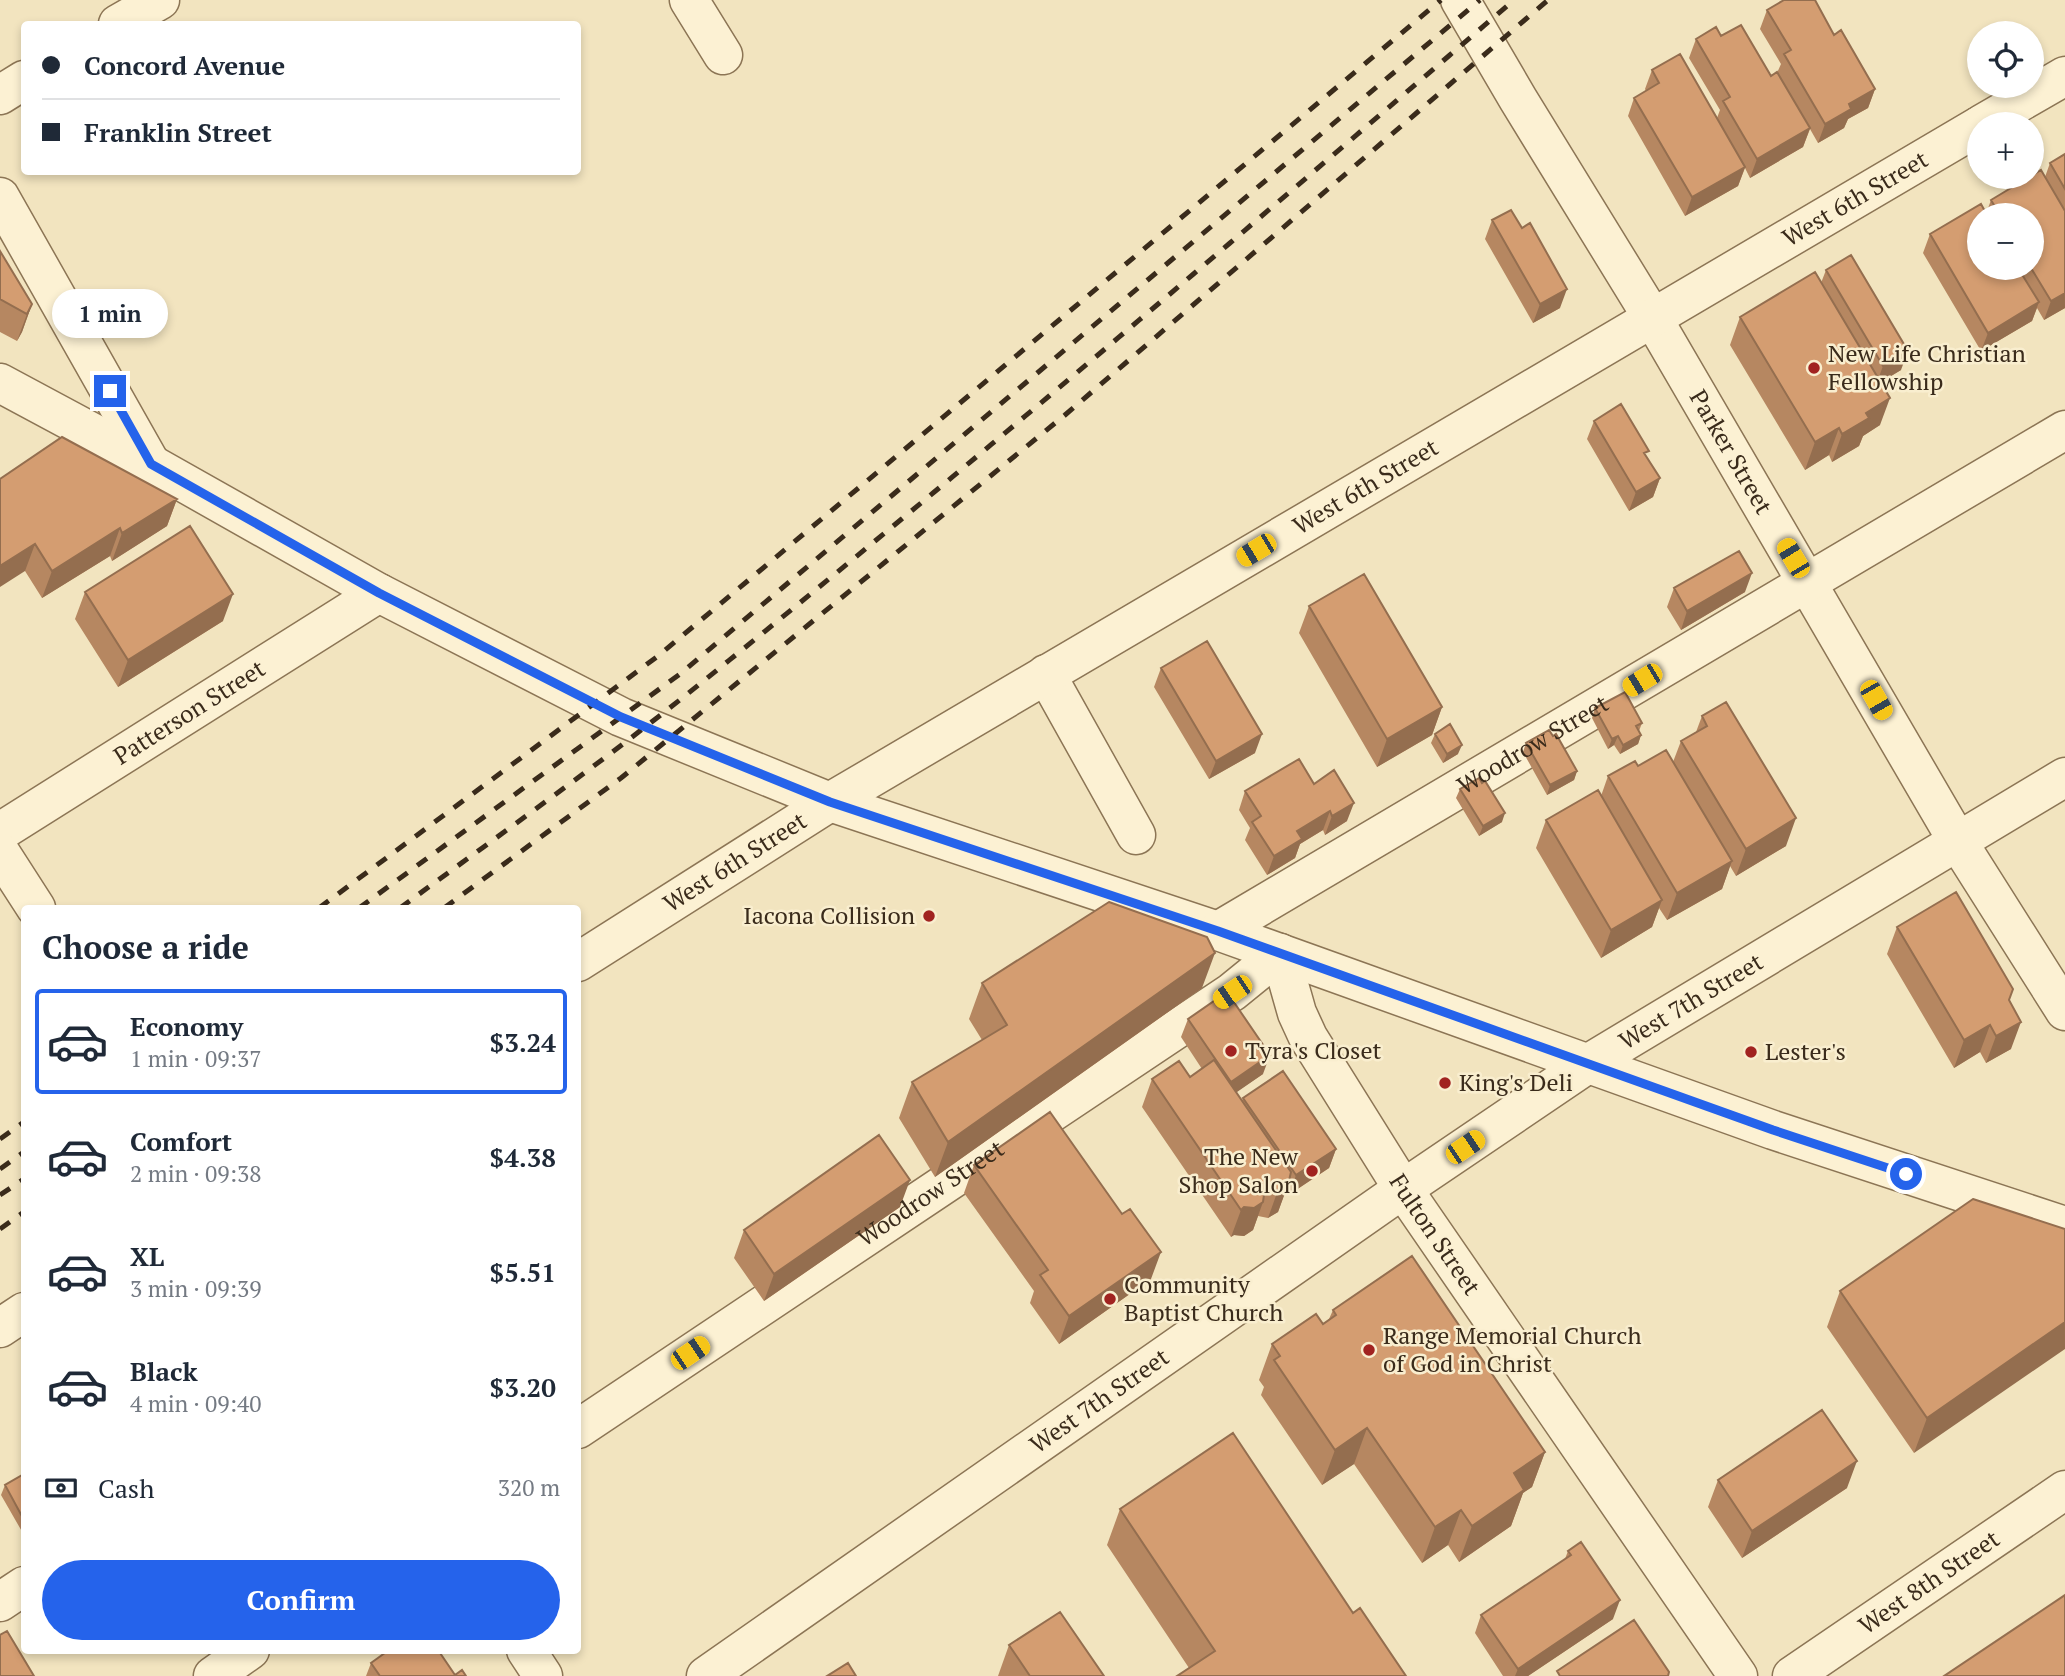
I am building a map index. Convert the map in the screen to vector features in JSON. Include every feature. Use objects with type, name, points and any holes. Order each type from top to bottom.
[{"type":"street","points":[[123,21],[160,0]]},
{"type":"street","points":[[689,0],[723,55]]},
{"type":"street","name":"Parker Street","points":[[1460,0],[1652,317],[1958,842],[2065,1011]]},
{"type":"street","name":"West 6th Street","points":[[2003,112],[2065,76]]},
{"type":"street","points":[[0,94],[21,82]]},
{"type":"street","name":"West 6th Street","points":[[581,960],[830,802],[1967,133]]},
{"type":"street","points":[[0,197],[151,464]]},
{"type":"street","points":[[0,383],[151,464],[379,593],[621,717],[830,802],[1218,931],[1773,1130],[2065,1226]]},
{"type":"street","name":"Woodrow Street","points":[[1218,931],[2065,430]]},
{"type":"street","name":"Patterson Street","points":[[0,832],[379,593]]},
{"type":"street","points":[[1046,674],[1136,835]]},
{"type":"street","name":"West 7th Street","points":[[706,1676],[1404,1189],[1590,1063],[2065,777]]},
{"type":"street","points":[[0,852],[34,905]]},
{"type":"street","name":"Woodrow Street","points":[[581,1427],[1232,992],[1280,953]]},
{"type":"street","name":"Fulton Street","points":[[1280,953],[1297,1013],[1307,1037],[1404,1189],[1738,1676]]},
{"type":"street","points":[[0,1328],[21,1314]]},
{"type":"street","name":"West 8th Street","points":[[1792,1676],[2065,1490]]},
{"type":"street","points":[[0,1602],[21,1588]]},
{"type":"street","points":[[213,1676],[244,1654]]},
{"type":"street","points":[[529,1654],[543,1676]]},
{"type":"building","points":[[1784,0],[1815,0],[1834,35],[1841,30],[1875,89],[1849,104],[1851,109],[1825,124],[1784,54],[1791,50],[1767,10]]},
{"type":"building","points":[[1741,25],[1771,76],[1777,72],[1810,128],[1757,159],[1723,101],[1730,97],[1696,39],[1716,27],[1721,36]]},
{"type":"building","points":[[1680,54],[1745,167],[1692,197],[1634,98],[1659,83],[1652,70]]},
{"type":"building","points":[[2065,154],[2065,189],[2050,163]]},
{"type":"building","points":[[2044,175],[2065,211],[2065,293],[2051,301],[2038,280],[2044,280],[2044,203],[1993,203],[1991,200],[2009,189],[2044,189]]},
{"type":"building","points":[[1511,210],[1522,228],[1530,223],[1567,289],[1540,304],[1492,220]]},
{"type":"building","points":[[1967,212],[1967,280],[2025,280],[2039,302],[1988,333],[1930,234]]},
{"type":"building","points":[[0,251],[32,304],[27,314],[0,299]]},
{"type":"building","points":[[1851,255],[1908,351],[1883,366],[1826,270]]},
{"type":"building","points":[[1815,272],[1890,398],[1866,413],[1869,418],[1842,434],[1839,428],[1815,442],[1740,317]]},
{"type":"building","points":[[1621,404],[1649,451],[1644,453],[1660,478],[1636,492],[1594,421]]},
{"type":"building","points":[[62,437],[177,499],[122,533],[120,528],[52,571],[35,544],[0,566],[0,479]]},
{"type":"building","points":[[190,526],[233,594],[128,660],[85,592]]},
{"type":"building","points":[[1739,551],[1752,573],[1687,611],[1674,588]]},
{"type":"building","points":[[1364,574],[1442,707],[1387,739],[1309,606]]},
{"type":"building","points":[[1207,641],[1262,734],[1216,761],[1161,668]]},
{"type":"building","points":[[1625,692],[1642,723],[1636,726],[1641,735],[1623,745],[1618,736],[1612,739],[1595,708]]},
{"type":"building","points":[[1726,702],[1796,818],[1746,849],[1681,741],[1707,726],[1702,716]]},
{"type":"building","points":[[1450,724],[1462,745],[1447,754],[1435,734]]},
{"type":"building","points":[[1549,730],[1553,736],[1556,734],[1577,771],[1550,785],[1526,743]]},
{"type":"building","points":[[1666,750],[1732,861],[1677,893],[1608,776],[1635,761],[1638,766]]},
{"type":"building","points":[[1299,759],[1314,784],[1334,770],[1354,803],[1332,816],[1330,811],[1297,831],[1302,839],[1274,856],[1252,822],[1261,816],[1245,791]]},
{"type":"building","points":[[1479,778],[1482,783],[1485,781],[1505,813],[1483,826],[1460,789]]},
{"type":"building","points":[[1598,790],[1662,900],[1611,930],[1546,820]]},
{"type":"building","points":[[1956,892],[2013,989],[2009,1000],[2021,1022],[1996,1036],[1990,1025],[1964,1040],[1897,927]]},
{"type":"building","points":[[1109,902],[1207,937],[1215,953],[948,1142],[912,1082],[1007,1025],[982,983]]},
{"type":"building","points":[[1227,992],[1270,1055],[1231,1082],[1188,1019]]},
{"type":"building","points":[[1214,1060],[1291,1172],[1288,1185],[1278,1190],[1265,1188],[1263,1202],[1254,1208],[1244,1207],[1241,1210],[1152,1079],[1179,1061],[1190,1077]]},
{"type":"building","points":[[1283,1071],[1336,1149],[1296,1175],[1243,1098]]},
{"type":"building","points":[[1050,1112],[1122,1214],[1130,1209],[1161,1252],[1069,1316],[1040,1275],[1048,1270],[974,1165]]},
{"type":"building","points":[[879,1135],[910,1180],[774,1274],[744,1230]]},
{"type":"building","points":[[1973,1199],[2065,1229],[2065,1322],[1927,1418],[1840,1291]]},
{"type":"building","points":[[1412,1256],[1545,1452],[1514,1473],[1524,1490],[1472,1526],[1461,1510],[1435,1527],[1367,1428],[1335,1450],[1274,1360],[1280,1356],[1272,1344],[1316,1314],[1323,1324],[1336,1315],[1333,1310]]},
{"type":"building","points":[[1822,1410],[1857,1461],[1752,1531],[1718,1480]]},
{"type":"building","points":[[1233,1433],[1353,1613],[1360,1608],[1406,1676],[1177,1676],[1215,1651],[1120,1509]]},
{"type":"building","points":[[21,1476],[21,1514],[5,1485]]},
{"type":"building","points":[[1581,1542],[1620,1600],[1518,1669],[1481,1615],[1571,1555],[1568,1551]]},
{"type":"building","points":[[2065,1595],[2065,1676],[1944,1676]]},
{"type":"building","points":[[1060,1612],[1104,1676],[1030,1676],[1009,1645]]},
{"type":"building","points":[[1634,1620],[1669,1672],[1668,1676],[1560,1676],[1557,1671]]},
{"type":"building","points":[[7,1631],[34,1676],[0,1676],[0,1635]]},
{"type":"building","points":[[383,1654],[441,1654],[455,1675],[462,1670],[466,1676],[380,1676],[371,1663]]},
{"type":"building","points":[[848,1663],[856,1676],[827,1676]]},
{"type":"railway","points":[[323,905],[658,656],[1441,0]]},
{"type":"railway","points":[[363,905],[680,674],[1480,0]]},
{"type":"railway","points":[[404,905],[631,738],[808,596],[1113,342],[1514,0]]},
{"type":"railway","points":[[448,905],[621,778],[1065,415],[1548,0]]},
{"type":"railway","points":[[0,1139],[21,1124]]},
{"type":"railway","points":[[0,1169],[21,1154]]},
{"type":"railway","points":[[0,1195],[21,1181]]},
{"type":"railway","points":[[0,1229],[21,1214]]},
{"type":"place","name":"New Life Christian Fellowship","points":[[1814,368]]},
{"type":"place","name":"Iacona Collision","points":[[929,916]]},
{"type":"place","name":"Tyra's Closet","points":[[1231,1051]]},
{"type":"place","name":"Lester's","points":[[1751,1052]]},
{"type":"place","name":"King's Deli","points":[[1445,1083]]},
{"type":"place","name":"The New Shop Salon","points":[[1312,1171]]},
{"type":"place","name":"Community Baptist Church","points":[[1110,1299]]},
{"type":"place","name":"Range Memorial Church of God in Christ","points":[[1369,1350]]},
{"type":"route","points":[[110,391],[151,464],[379,593],[621,717],[830,802],[1218,931],[1773,1130],[1906,1174]]}]
